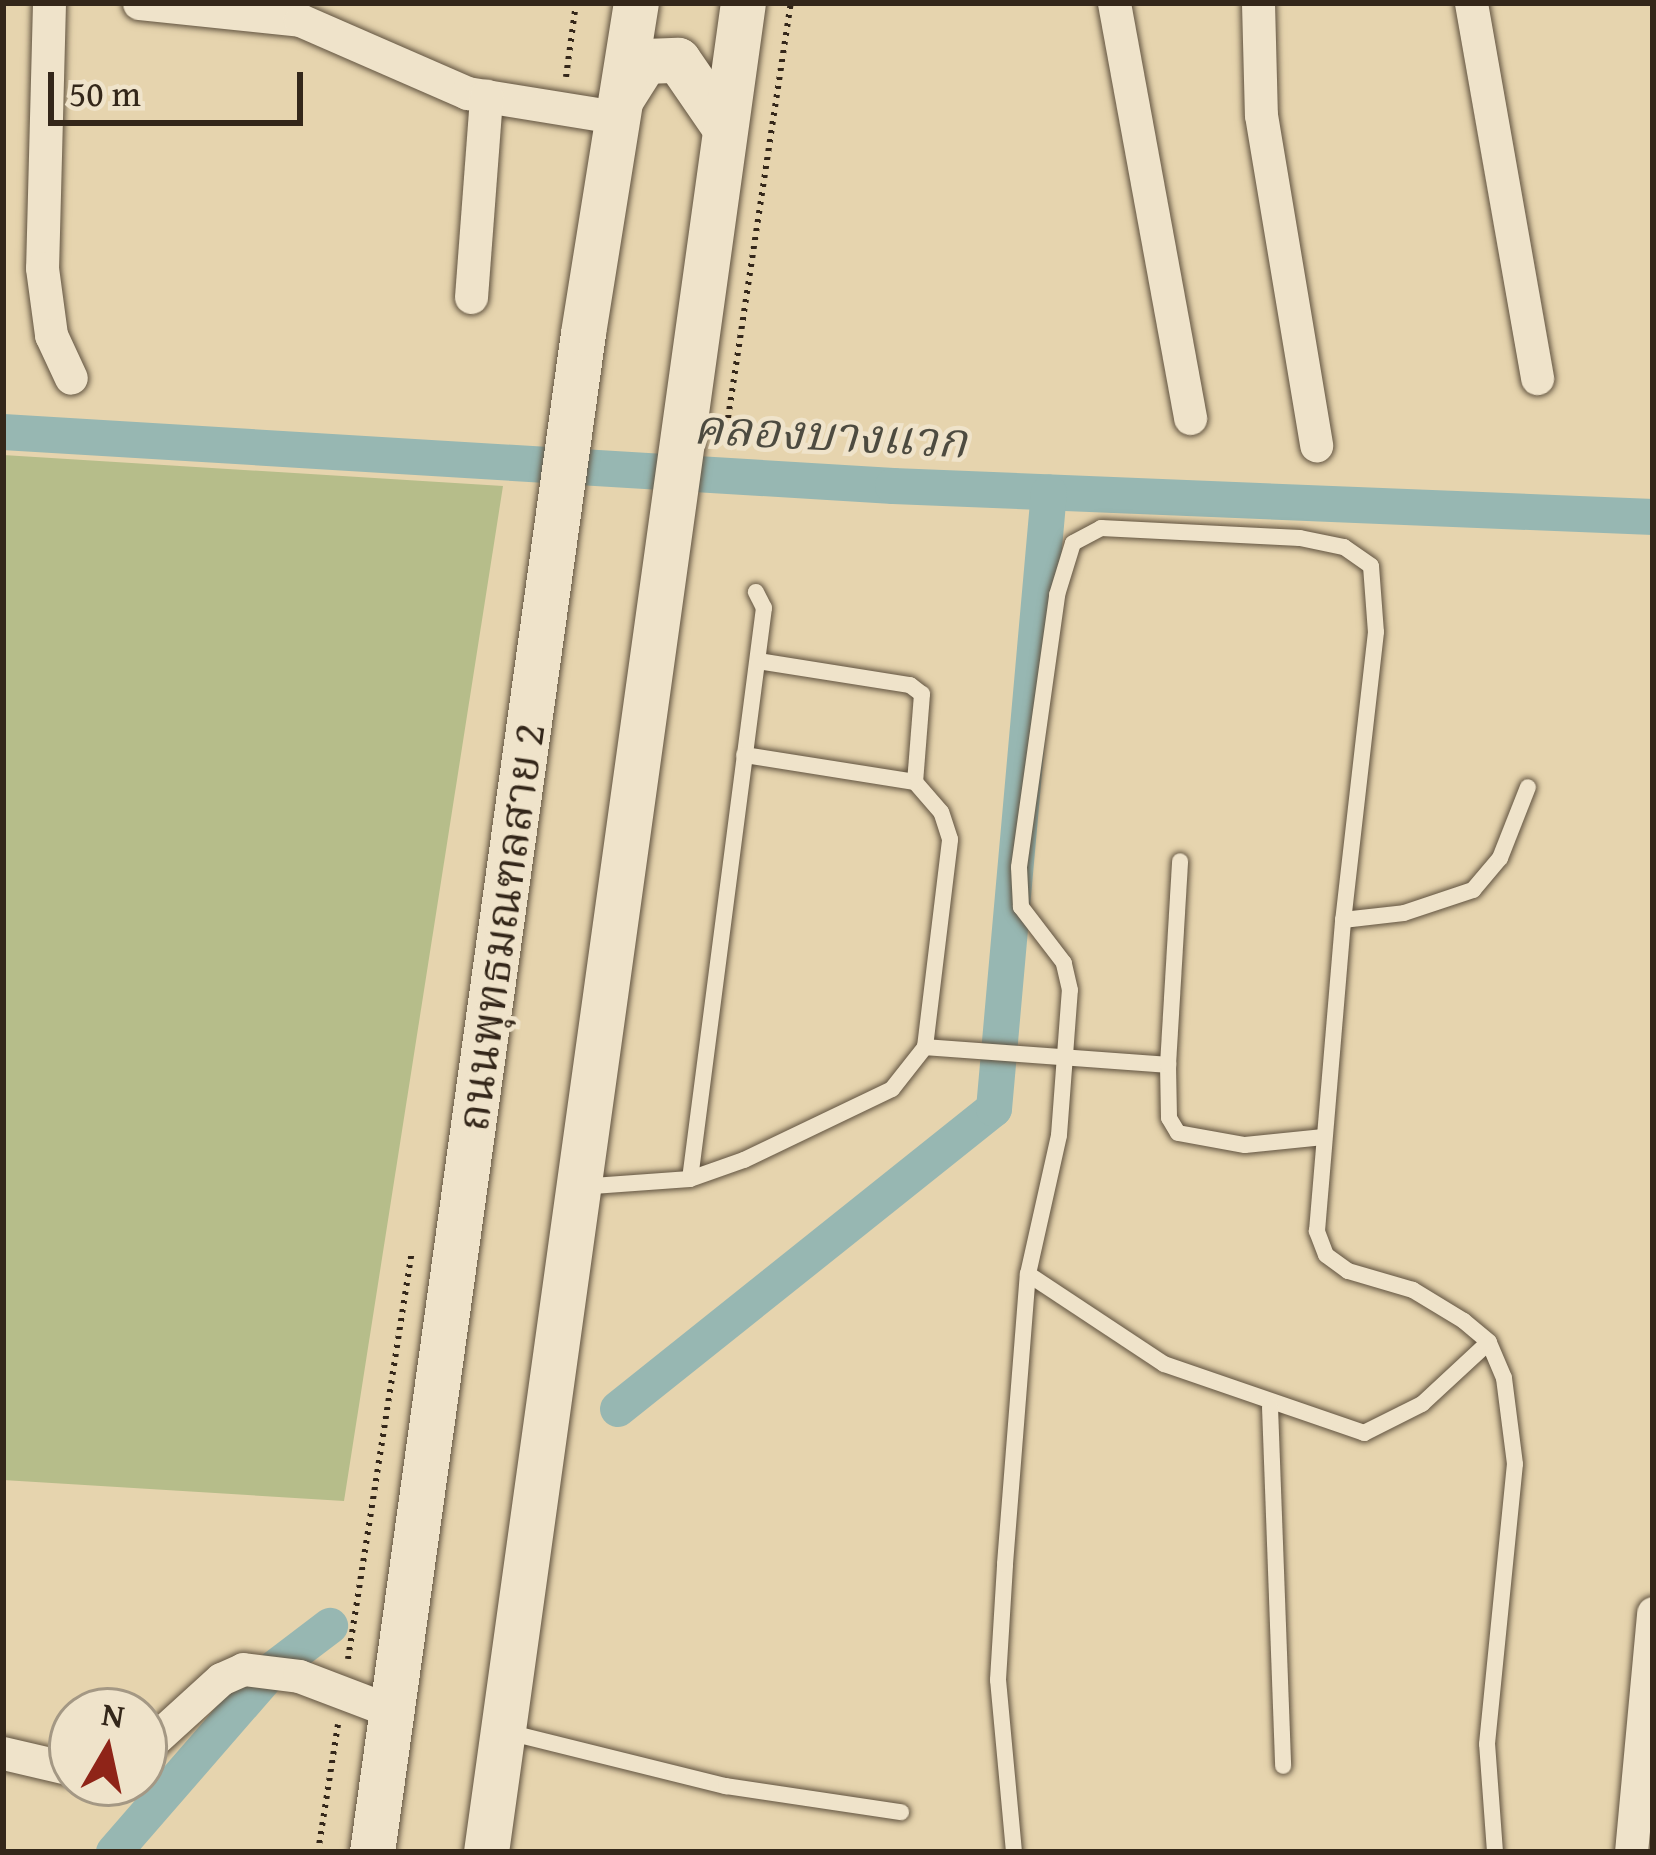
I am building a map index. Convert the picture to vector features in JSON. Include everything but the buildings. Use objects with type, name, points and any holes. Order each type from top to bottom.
[{"type":"main road","name":"ถนนพุทธมณฑลสาย 2","points":[[371,1852],[583,333],[636,3]]},
{"type":"main road","points":[[486,1852],[575,1187],[662,589],[716,350],[724,128],[742,3]]},
{"type":"main road","points":[[618,109],[645,61],[678,60],[724,128]]},
{"type":"street","points":[[49,3],[42,268],[50,335],[71,378]]},
{"type":"street","points":[[139,3],[300,20],[486,96],[618,109]]},
{"type":"street","points":[[1114,3],[1190,418]]},
{"type":"street","points":[[1258,3],[1261,115],[1316,445]]},
{"type":"street","points":[[1471,3],[1538,379]]},
{"type":"street","points":[[471,297],[486,96]]},
{"type":"street","points":[[1631,1852],[1653,1613]]},
{"type":"street","points":[[168,1727],[221,1679],[263,1666],[391,1711]]},
{"type":"street","points":[[3,1753],[48,1763]]},
{"type":"lane","points":[[1015,1852],[998,1679],[1028,1274],[1067,1057],[1064,963],[1021,907],[1019,867],[1062,566],[1073,543],[1101,528],[1300,538],[1343,547],[1370,566],[1376,632],[1343,920],[1317,1231],[1326,1255],[1348,1271],[1413,1290],[1489,1342],[1515,1424],[1487,1744],[1496,1852]]},
{"type":"lane","points":[[690,1179],[764,608],[756,592]]},
{"type":"lane","points":[[758,661],[910,685],[922,694],[914,782]]},
{"type":"lane","points":[[575,1187],[690,1179],[892,1089],[925,1047],[950,839],[941,812],[914,782],[744,755]]},
{"type":"lane","points":[[1343,920],[1405,913],[1473,890],[1500,858],[1528,788]]},
{"type":"lane","points":[[1180,861],[1169,1118],[1178,1133],[1245,1145],[1324,1137]]},
{"type":"lane","points":[[925,1047],[1168,1065]]},
{"type":"lane","points":[[1028,1274],[1164,1364],[1270,1407],[1364,1433],[1422,1404],[1489,1342]]},
{"type":"lane","points":[[1270,1407],[1283,1766]]},
{"type":"lane","points":[[502,1731],[726,1786],[901,1812]]},
{"type":"path","points":[[716,350],[791,3]]},
{"type":"green space","points":[[3,455],[503,486],[344,1501],[3,1480]]},
{"type":"waterway","name":"คลองบางแวก","points":[[3,432],[893,486],[1653,517]]},
{"type":"waterway","points":[[618,1409],[994,1109],[1049,492]]},
{"type":"waterway","points":[[114,1852],[272,1670],[330,1626]]}]
